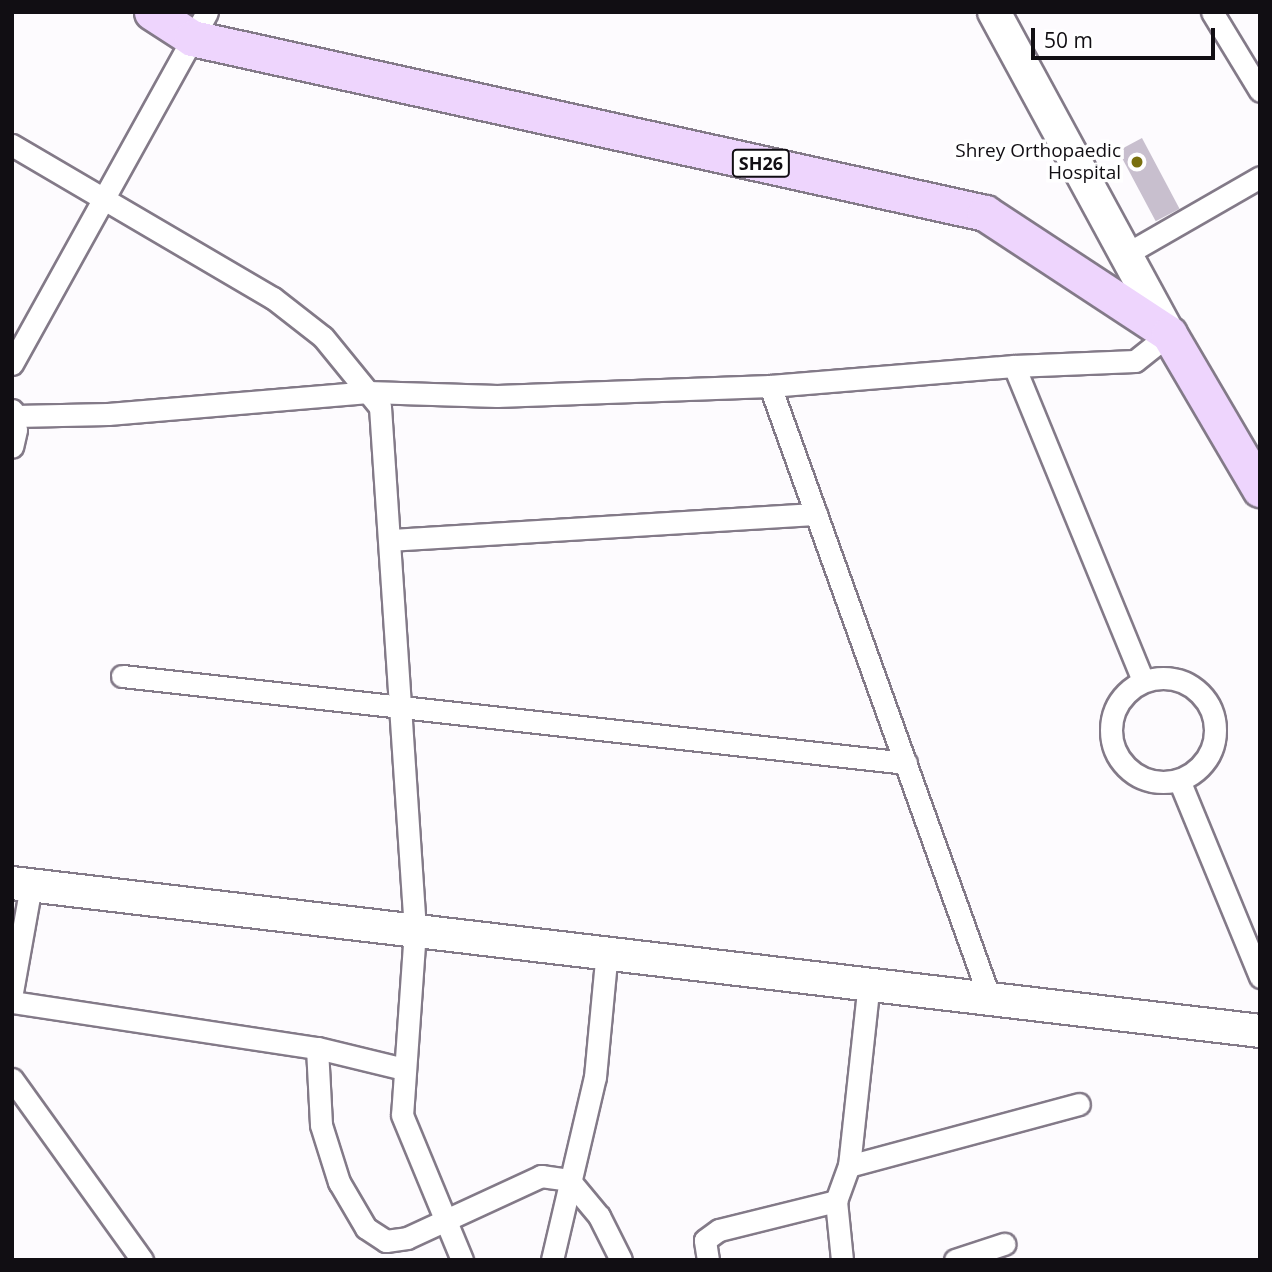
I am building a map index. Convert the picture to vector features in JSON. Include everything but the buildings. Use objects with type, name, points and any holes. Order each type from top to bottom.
[{"type":"main road","name":"SH26","points":[[152,12],[985,213],[1169,334],[1260,489]]},
{"type":"main road","points":[[994,12],[1128,253],[1169,334]]},
{"type":"main road","points":[[21,884],[869,982],[991,1002],[1260,1031]]},
{"type":"street","points":[[1212,12],[1260,91]]},
{"type":"street","points":[[12,364],[200,25]]},
{"type":"street","points":[[12,145],[103,196],[211,265],[273,298],[323,337],[380,407],[415,929],[402,1115],[462,1260]]},
{"type":"street","points":[[1128,253],[1260,177]]},
{"type":"street","points":[[12,447],[14,413],[108,414],[368,392],[496,396],[771,386],[1014,366],[1135,361],[1169,334]]},
{"type":"street","points":[[1014,366],[1143,680]]},
{"type":"street","points":[[771,386],[991,1002]]},
{"type":"street","points":[[390,540],[816,514]]},
{"type":"street","points":[[122,676],[906,763]]},
{"type":"street","points":[[1177,679],[1206,698],[1213,714],[1212,749],[1203,764],[1179,780],[1157,782],[1140,777],[1116,753],[1111,737],[1114,711],[1128,689],[1143,680],[1177,679]]},
{"type":"street","points":[[1179,780],[1260,977]]},
{"type":"street","points":[[12,992],[21,884]]},
{"type":"street","points":[[552,1260],[595,1077],[607,951]]},
{"type":"street","points":[[842,1260],[836,1201],[849,1166],[869,982]]},
{"type":"street","points":[[12,1002],[317,1048],[404,1069]]},
{"type":"street","points":[[317,1048],[321,1125],[339,1182],[366,1228],[386,1241],[407,1238],[541,1176],[569,1180],[599,1216],[621,1260]]},
{"type":"street","points":[[12,1079],[142,1260]]},
{"type":"street","points":[[849,1166],[1079,1104]]},
{"type":"street","points":[[708,1260],[705,1240],[719,1230],[836,1201]]},
{"type":"street","points":[[955,1260],[1004,1244]]},
{"type":"place","name":"Shrey Orthopaedic Hospital","points":[[1137,162]]}]
